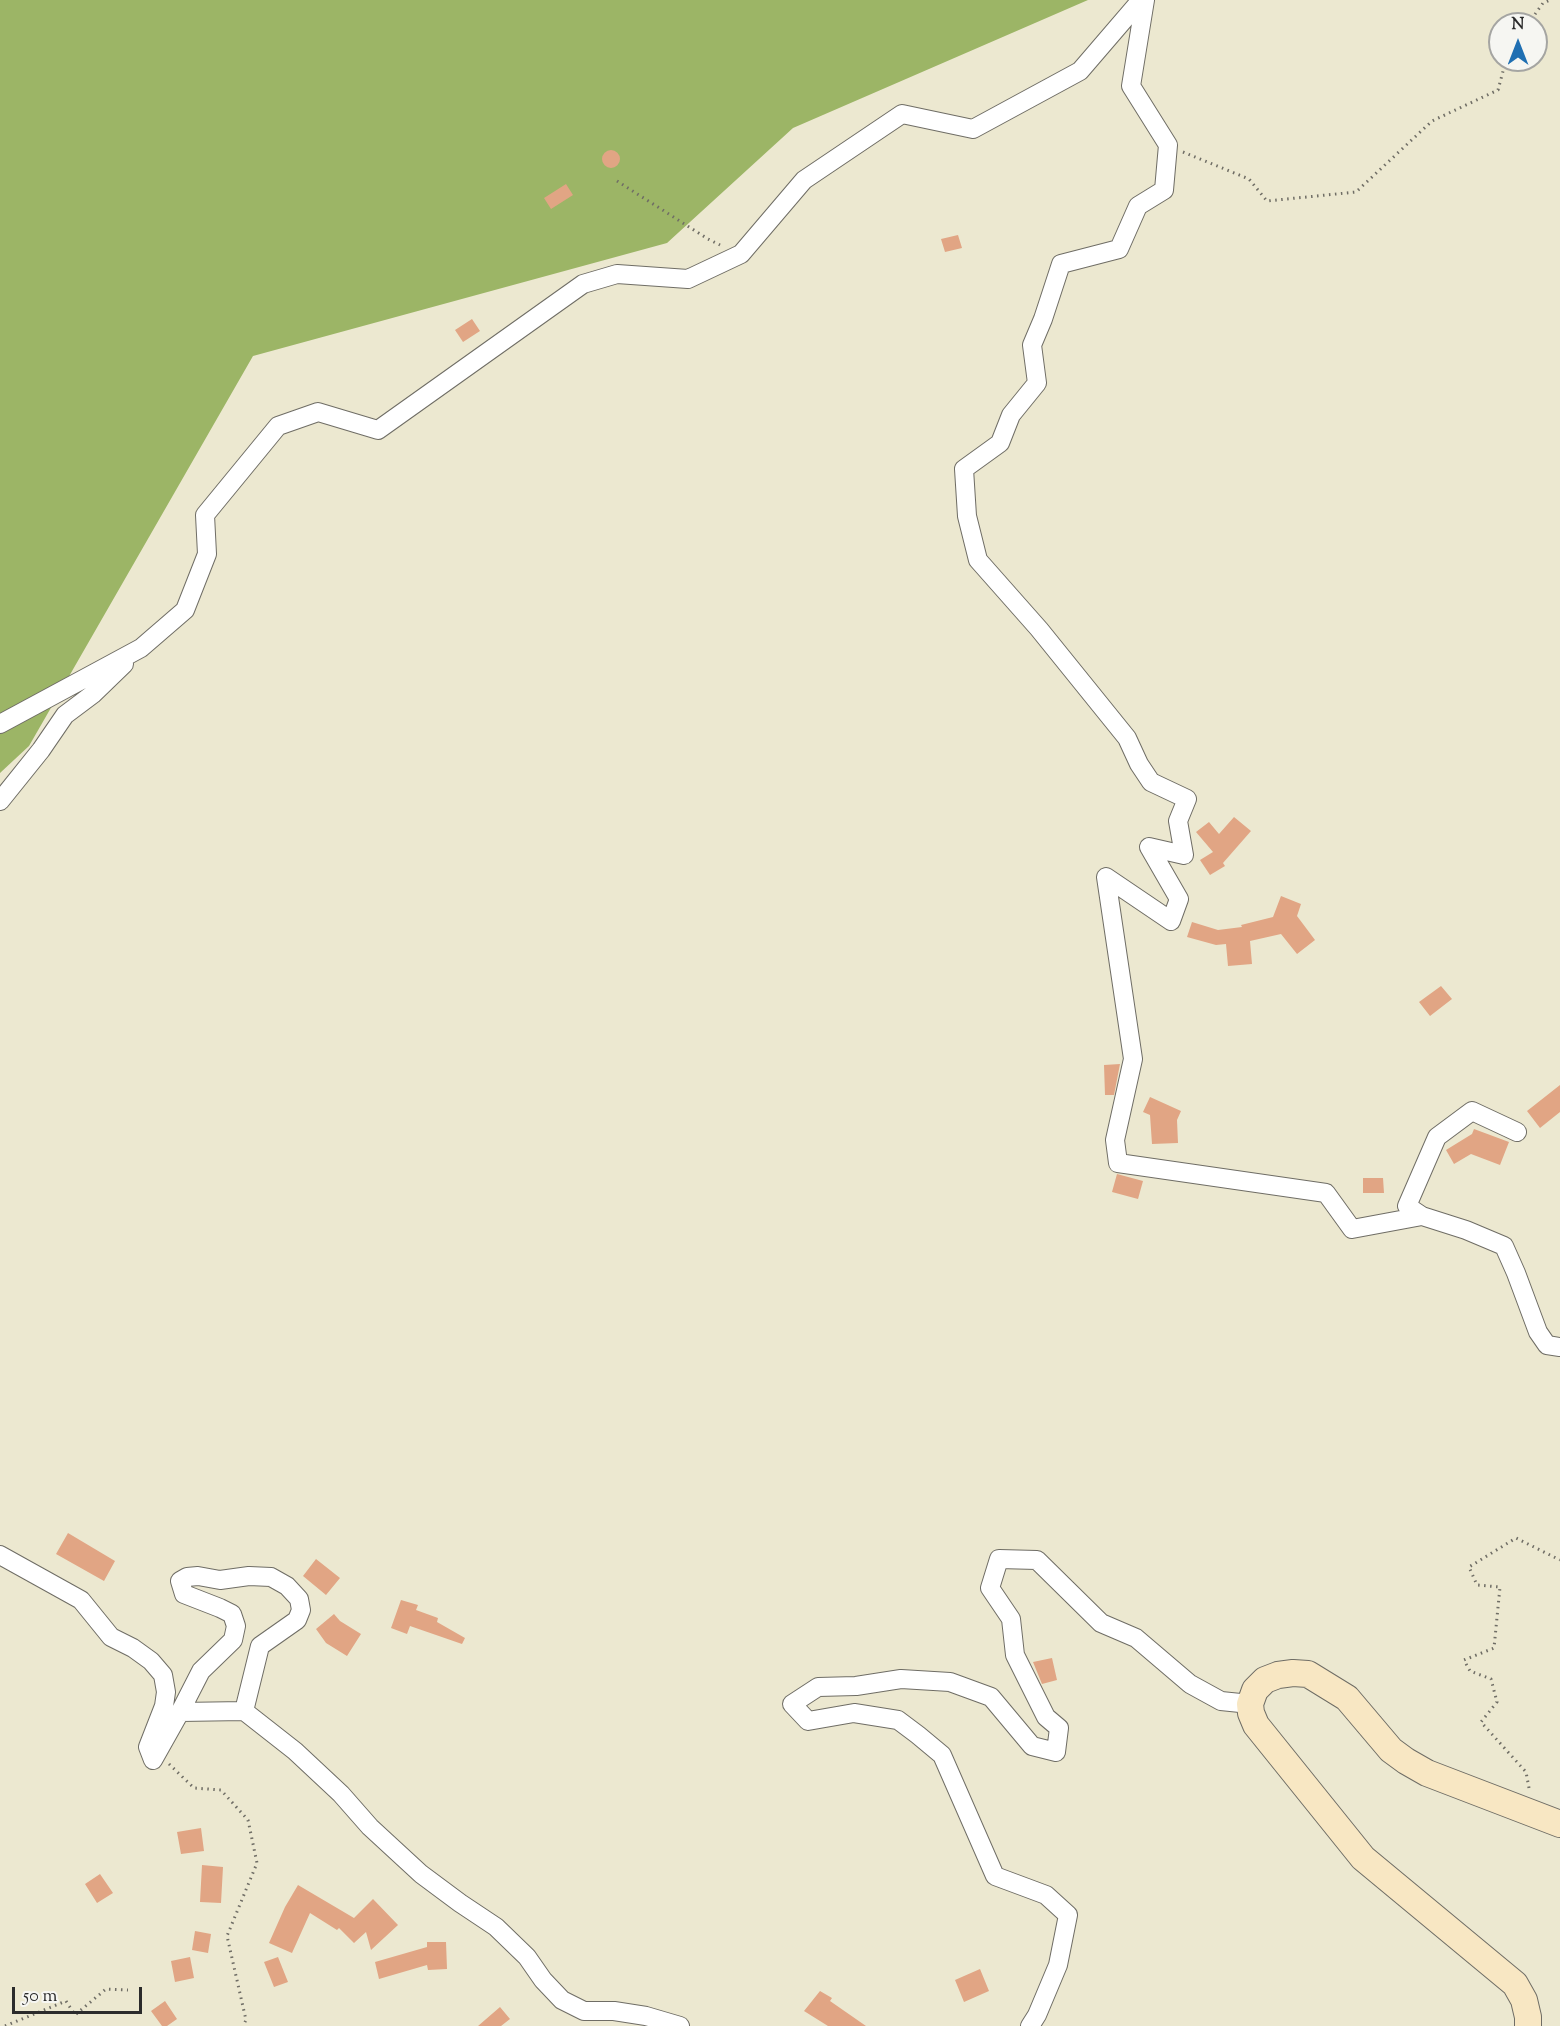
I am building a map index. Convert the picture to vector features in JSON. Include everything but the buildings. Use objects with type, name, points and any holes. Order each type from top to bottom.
[{"type":"main road","points":[[1528,2026],[1524,2000],[1515,1984],[1363,1858],[1256,1725],[1250,1704],[1255,1690],[1265,1680],[1278,1674],[1293,1672],[1308,1674],[1347,1698],[1391,1750],[1406,1761],[1427,1773],[1560,1824]]},
{"type":"street","points":[[0,801],[65,716],[93,694],[185,610],[207,554],[205,515],[278,426],[318,412],[378,430],[583,284],[617,274],[688,279],[741,254],[804,180],[902,114],[973,129],[1080,71],[1143,0]]},
{"type":"street","points":[[1143,0],[1131,86],[1168,145],[1164,190],[1138,206],[1119,249],[1061,264],[1032,345],[1037,383],[1011,415],[1000,442],[964,469],[967,516],[978,561],[1038,629],[1127,738],[1139,764],[1151,782],[1187,799],[1178,821],[1184,855],[1149,847],[1179,899],[1171,921],[1106,877],[1133,1059],[1115,1140],[1118,1163],[1326,1193],[1353,1229],[1422,1216]]},
{"type":"street","points":[[0,724],[141,648]]},
{"type":"street","points":[[1517,1132],[1472,1111],[1437,1137],[1407,1206],[1422,1216],[1466,1230],[1504,1246],[1538,1332],[1547,1345],[1560,1347]]},
{"type":"street","points":[[0,1555],[81,1600],[111,1637],[133,1648],[151,1661],[163,1675],[166,1692],[164,1706],[148,1747],[153,1760]]},
{"type":"street","points":[[1030,2026],[1058,1965],[1068,1915],[1047,1895],[996,1876],[942,1755],[918,1735],[898,1720],[854,1713],[808,1721],[792,1704],[818,1687],[856,1686],[901,1678],[950,1682],[991,1697],[1014,1721],[1032,1746],[1056,1752],[1059,1728],[1046,1717],[1015,1655],[1011,1619],[990,1588],[999,1559],[1038,1560],[1101,1623],[1136,1638],[1190,1684],[1221,1701],[1250,1704]]},
{"type":"street","points":[[153,1760],[201,1671],[233,1640],[236,1626],[232,1614],[184,1594],[180,1581],[187,1576],[220,1580],[249,1576],[271,1577],[287,1586],[299,1599],[301,1610],[297,1620],[260,1646],[244,1711]]},
{"type":"street","points":[[180,1712],[244,1711],[295,1750],[341,1794],[370,1827],[421,1874],[496,1927],[527,1957],[543,1980],[562,2000],[584,2011],[614,2011],[646,2016],[680,2026]]},
{"type":"path","points":[[1537,12],[1543,3],[1550,0]]},
{"type":"path","points":[[1168,145],[1249,178],[1267,201],[1356,192],[1432,121],[1498,90],[1503,72]]},
{"type":"path","points":[[617,182],[708,239],[741,254]]},
{"type":"path","points":[[1501,1801],[1529,1792],[1526,1772],[1481,1722],[1497,1702],[1491,1679],[1470,1671],[1464,1660],[1494,1648],[1500,1587],[1477,1586],[1469,1567],[1516,1538],[1560,1560]]},
{"type":"path","points":[[153,1760],[168,1763],[194,1788],[221,1790],[248,1820],[257,1863],[227,1936],[246,2020],[243,2026]]},
{"type":"path","points":[[5,2026],[66,2001],[75,2015],[106,1989],[128,1990]]},
{"type":"green space","points":[[0,0],[1088,0],[793,128],[667,243],[253,356],[29,746],[0,773]]}]
